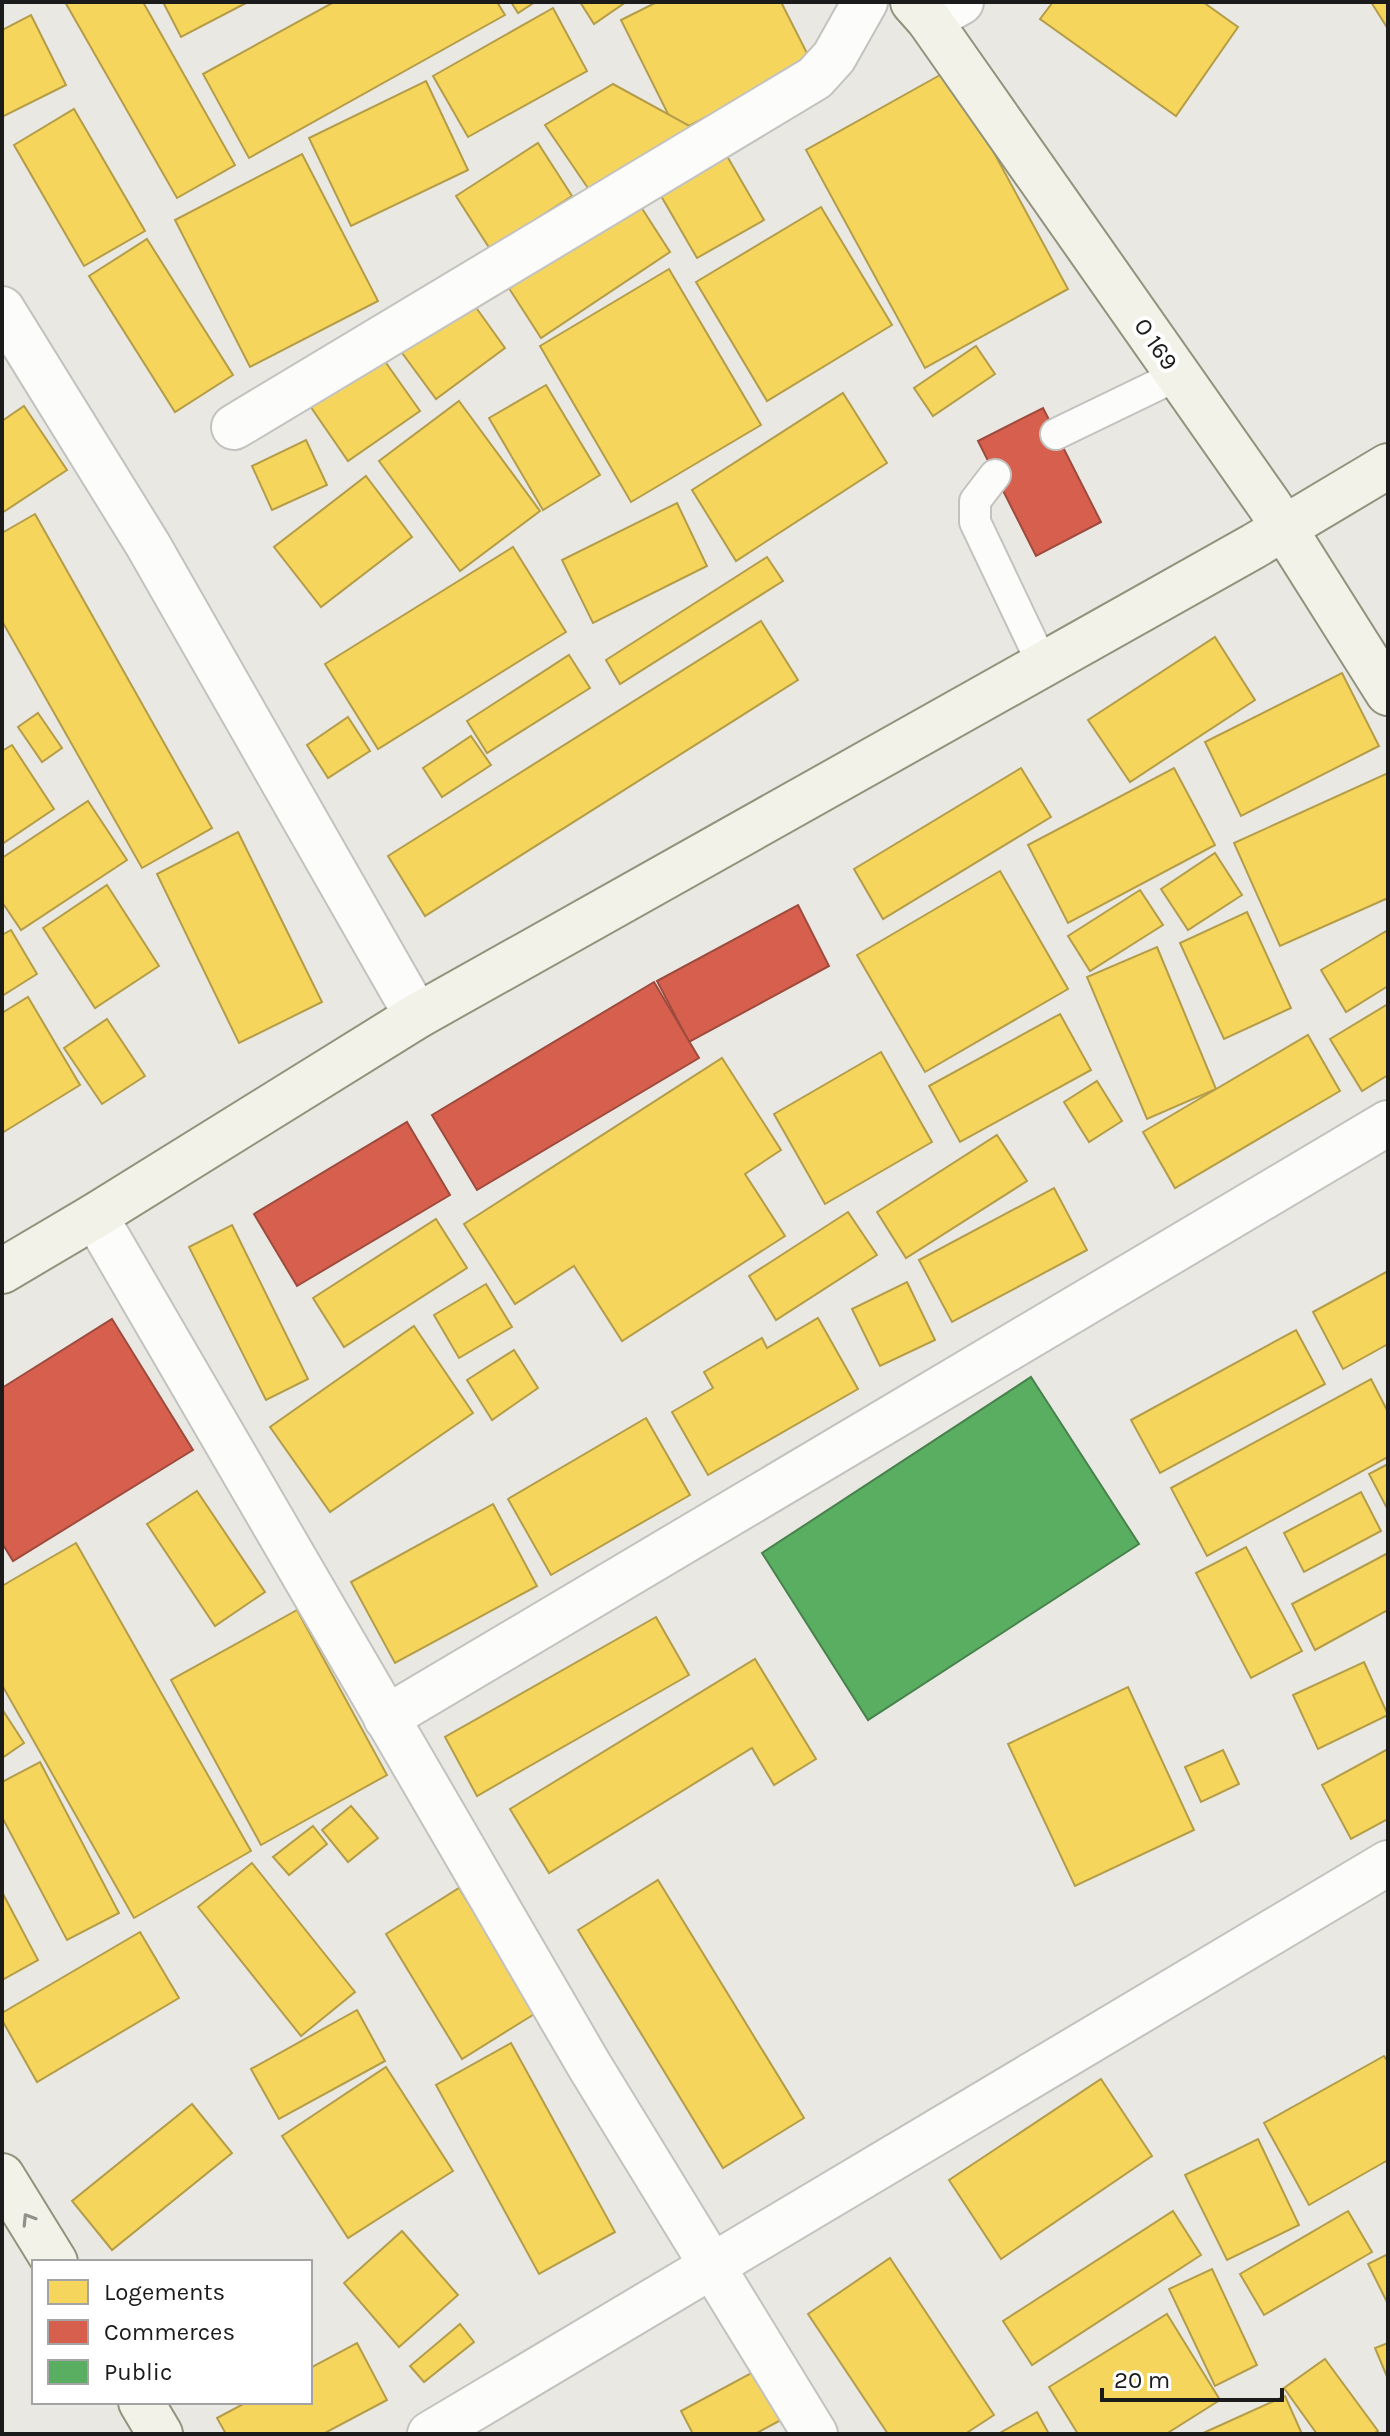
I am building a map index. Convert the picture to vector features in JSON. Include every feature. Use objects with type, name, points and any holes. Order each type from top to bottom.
[{"type":"street","points":[[234,427],[815,78],[834,57],[865,2]]},
{"type":"street","name":"O 169","points":[[934,8],[1178,375],[1285,528],[1388,693]]},
{"type":"street","points":[[2,309],[148,545],[417,1016]]},
{"type":"street","points":[[2,1271],[417,1016],[1285,528],[1388,466]]},
{"type":"street","points":[[386,1718],[1388,1123]]},
{"type":"street","points":[[95,1216],[581,2052],[815,2434]]},
{"type":"street","points":[[430,2434],[1388,1863]]},
{"type":"street","points":[[2,2176],[54,2260]]},
{"type":"street","points":[[142,2404],[160,2434]]},
{"type":"lane","points":[[1056,434],[1178,375]]},
{"type":"lane","points":[[995,475],[975,501],[975,522],[1043,665]]},
{"type":"building: Logements","points":[[65,2],[143,2],[235,165],[177,198]]},
{"type":"building: Logements","points":[[163,2],[248,2],[181,37]]},
{"type":"building: Logements","points":[[334,2],[497,2],[505,15],[249,158],[203,74]]},
{"type":"building: Logements","points":[[511,2],[535,2],[518,13]]},
{"type":"building: Logements","points":[[580,2],[626,2],[594,24]]},
{"type":"building: Logements","points":[[657,2],[781,2],[812,63],[677,132],[621,20]]},
{"type":"building: Logements","points":[[1053,2],[1203,2],[1238,27],[1176,116],[1040,19]]},
{"type":"building: Logements","points":[[1371,2],[1388,2],[1388,29]]},
{"type":"building: Logements","points":[[553,8],[587,71],[468,137],[433,76]]},
{"type":"building: Logements","points":[[31,15],[66,85],[2,117],[2,30]]},
{"type":"building: Logements","points":[[949,70],[1068,289],[925,368],[806,150]]},
{"type":"building: Logements","points":[[426,81],[468,170],[351,226],[309,138]]},
{"type":"building: Logements","points":[[613,84],[697,130],[592,194],[545,125]]},
{"type":"building: Logements","points":[[74,109],[145,231],[84,266],[14,145]]},
{"type":"building: Logements","points":[[538,143],[572,196],[490,249],[456,196]]},
{"type":"building: Logements","points":[[720,144],[764,220],[697,258],[653,182]]},
{"type":"building: Logements","points":[[302,154],[378,301],[250,367],[175,220]]},
{"type":"building: Logements","points":[[632,193],[670,252],[541,338],[503,279]]},
{"type":"building: Logements","points":[[821,207],[892,325],[767,401],[696,282]]},
{"type":"building: Logements","points":[[147,239],[233,375],[175,412],[89,276]]},
{"type":"building: Logements","points":[[669,269],[761,425],[631,502],[540,346]]},
{"type":"building: Logements","points":[[467,295],[505,348],[436,399],[397,346]]},
{"type":"building: Logements","points":[[976,346],[995,374],[933,416],[914,388]]},
{"type":"building: Logements","points":[[379,353],[420,411],[348,461],[308,403]]},
{"type":"building: Logements","points":[[546,385],[600,475],[543,510],[489,418]]},
{"type":"building: Logements","points":[[843,393],[887,463],[736,561],[692,490]]},
{"type":"building: Logements","points":[[459,401],[540,511],[460,571],[379,461]]},
{"type":"building: Logements","points":[[24,406],[67,470],[2,513],[2,421]]},
{"type":"building: Logements","points":[[306,440],[327,485],[272,510],[252,466]]},
{"type":"building: Logements","points":[[366,476],[412,537],[321,607],[274,547]]},
{"type":"building: Logements","points":[[677,503],[707,566],[593,623],[562,560]]},
{"type":"building: Logements","points":[[35,514],[212,828],[142,868],[2,621],[2,533]]},
{"type":"building: Logements","points":[[513,547],[566,632],[378,749],[325,664]]},
{"type":"building: Logements","points":[[767,557],[783,581],[620,684],[606,660]]},
{"type":"building: Logements","points":[[761,621],[798,680],[425,916],[388,856]]},
{"type":"building: Logements","points":[[1215,637],[1255,700],[1130,782],[1088,720]]},
{"type":"building: Logements","points":[[569,655],[590,688],[487,753],[467,721]]},
{"type":"building: Logements","points":[[1342,673],[1379,746],[1241,816],[1205,742]]},
{"type":"building: Logements","points":[[38,713],[62,748],[42,762],[18,727]]},
{"type":"building: Logements","points":[[348,717],[370,751],[328,778],[307,745]]},
{"type":"building: Logements","points":[[471,736],[491,765],[442,797],[423,768]]},
{"type":"building: Logements","points":[[12,745],[54,809],[2,844],[2,751]]},
{"type":"building: Logements","points":[[1021,768],[1051,817],[883,919],[854,869]]},
{"type":"building: Logements","points":[[1174,768],[1215,845],[1068,923],[1028,845]]},
{"type":"building: Logements","points":[[1388,773],[1388,898],[1280,946],[1234,843]]},
{"type":"building: Logements","points":[[88,801],[127,860],[21,930],[2,902],[2,858]]},
{"type":"building: Logements","points":[[238,832],[322,1002],[239,1043],[157,874]]},
{"type":"building: Logements","points":[[1215,853],[1242,895],[1188,930],[1161,889]]},
{"type":"building: Logements","points":[[1000,871],[1068,989],[925,1072],[857,955]]},
{"type":"building: Logements","points":[[107,885],[159,966],[95,1008],[43,928]]},
{"type":"building: Logements","points":[[1140,890],[1163,925],[1090,971],[1068,936]]},
{"type":"building: Logements","points":[[1247,912],[1291,1008],[1224,1039],[1180,943]]},
{"type":"building: Logements","points":[[11,930],[37,974],[2,996],[2,935]]},
{"type":"building: Logements","points":[[1388,930],[1388,986],[1346,1012],[1321,970]]},
{"type":"building: Logements","points":[[1157,947],[1216,1089],[1147,1119],[1087,977]]},
{"type":"building: Logements","points":[[28,997],[80,1085],[2,1133],[2,1013]]},
{"type":"building: Logements","points":[[1388,1004],[1388,1075],[1362,1091],[1330,1039]]},
{"type":"building: Logements","points":[[1060,1014],[1091,1070],[960,1142],[929,1086]]},
{"type":"building: Logements","points":[[107,1019],[145,1076],[102,1104],[64,1048]]},
{"type":"building: Logements","points":[[1308,1035],[1340,1091],[1175,1188],[1143,1132]]},
{"type":"building: Logements","points":[[881,1052],[932,1142],[825,1204],[774,1114]]},
{"type":"building: Logements","points":[[722,1058],[781,1150],[745,1174],[785,1236],[622,1341],[574,1266],[515,1304],[464,1224]]},
{"type":"building: Logements","points":[[1097,1081],[1122,1121],[1089,1142],[1064,1102]]},
{"type":"building: Logements","points":[[997,1135],[1027,1181],[906,1258],[877,1212]]},
{"type":"building: Logements","points":[[1054,1188],[1087,1250],[952,1322],[919,1260]]},
{"type":"building: Logements","points":[[848,1212],[877,1255],[776,1320],[749,1276]]},
{"type":"building: Logements","points":[[436,1219],[467,1268],[344,1347],[313,1298]]},
{"type":"building: Logements","points":[[232,1225],[308,1379],[266,1400],[189,1247]]},
{"type":"building: Logements","points":[[1388,1271],[1388,1344],[1343,1369],[1313,1312]]},
{"type":"building: Logements","points":[[907,1282],[935,1340],[880,1366],[852,1309]]},
{"type":"building: Logements","points":[[486,1284],[512,1327],[459,1358],[434,1315]]},
{"type":"building: Logements","points":[[818,1318],[858,1389],[708,1475],[672,1412],[713,1388],[704,1372],[762,1338],[767,1348]]},
{"type":"building: Logements","points":[[414,1326],[473,1413],[330,1512],[270,1427]]},
{"type":"building: Logements","points":[[1296,1330],[1325,1384],[1160,1473],[1131,1420]]},
{"type":"building: Logements","points":[[514,1350],[538,1388],[492,1420],[467,1380]]},
{"type":"building: Logements","points":[[1371,1379],[1388,1412],[1388,1457],[1207,1556],[1171,1488]]},
{"type":"building: Logements","points":[[646,1418],[690,1495],[551,1575],[508,1499]]},
{"type":"building: Logements","points":[[1388,1464],[1388,1510],[1369,1474]]},
{"type":"building: Logements","points":[[197,1491],[265,1592],[215,1626],[147,1524]]},
{"type":"building: Logements","points":[[1361,1492],[1381,1531],[1304,1572],[1284,1533]]},
{"type":"building: Logements","points":[[493,1504],[537,1586],[395,1663],[351,1582]]},
{"type":"building: Logements","points":[[76,1543],[251,1851],[134,1918],[2,1685],[2,1586]]},
{"type":"building: Logements","points":[[1246,1547],[1302,1651],[1251,1678],[1196,1573]]},
{"type":"building: Logements","points":[[1388,1553],[1388,1610],[1315,1650],[1292,1604]]},
{"type":"building: Logements","points":[[297,1610],[387,1775],[261,1845],[171,1680]]},
{"type":"building: Logements","points":[[656,1617],[689,1675],[477,1796],[445,1737]]},
{"type":"building: Logements","points":[[755,1659],[816,1759],[774,1785],[752,1748],[549,1873],[510,1809]]},
{"type":"building: Logements","points":[[1364,1662],[1388,1715],[1318,1749],[1293,1695]]},
{"type":"building: Logements","points":[[1128,1687],[1194,1830],[1075,1886],[1008,1744]]},
{"type":"building: Logements","points":[[2,1709],[24,1743],[2,1758]]},
{"type":"building: Logements","points":[[1388,1749],[1388,1819],[1351,1839],[1322,1785]]},
{"type":"building: Logements","points":[[1223,1750],[1239,1784],[1201,1802],[1185,1767]]},
{"type":"building: Logements","points":[[40,1762],[119,1913],[67,1940],[2,1817],[2,1782]]},
{"type":"building: Logements","points":[[351,1806],[378,1838],[348,1862],[322,1830]]},
{"type":"building: Logements","points":[[313,1826],[327,1844],[289,1875],[273,1857]]},
{"type":"building: Logements","points":[[252,1863],[355,1992],[301,2036],[198,1907]]},
{"type":"building: Logements","points":[[658,1880],[804,2118],[723,2168],[578,1930]]},
{"type":"building: Logements","points":[[459,1888],[536,2013],[462,2059],[386,1934]]},
{"type":"building: Logements","points":[[2,1892],[38,1960],[2,1980]]},
{"type":"building: Logements","points":[[140,1932],[179,1998],[37,2082],[2,2020],[2,2013]]},
{"type":"building: Logements","points":[[357,2010],[385,2061],[279,2119],[251,2069]]},
{"type":"building: Logements","points":[[511,2043],[615,2232],[539,2274],[436,2085]]},
{"type":"building: Logements","points":[[1384,2056],[1388,2062],[1388,2160],[1309,2205],[1264,2123]]},
{"type":"building: Logements","points":[[386,2067],[453,2171],[348,2238],[282,2136]]},
{"type":"building: Logements","points":[[1101,2079],[1152,2156],[1001,2259],[949,2180]]},
{"type":"building: Logements","points":[[192,2104],[232,2153],[112,2250],[72,2201]]},
{"type":"building: Logements","points":[[1258,2139],[1299,2225],[1227,2260],[1185,2175]]},
{"type":"building: Logements","points":[[1173,2211],[1201,2255],[1032,2365],[1003,2321]]},
{"type":"building: Logements","points":[[1348,2211],[1372,2252],[1264,2315],[1240,2274]]},
{"type":"building: Logements","points":[[402,2231],[458,2295],[399,2347],[344,2283]]},
{"type":"building: Logements","points":[[1388,2254],[1388,2304],[1368,2264]]},
{"type":"building: Logements","points":[[890,2258],[994,2415],[965,2434],[888,2434],[808,2314]]},
{"type":"building: Logements","points":[[1212,2269],[1257,2365],[1215,2386],[1169,2289]]},
{"type":"building: Logements","points":[[1167,2314],[1220,2400],[1166,2434],[1078,2434],[1049,2387]]},
{"type":"building: Logements","points":[[460,2324],[474,2342],[424,2382],[410,2366]]},
{"type":"building: Logements","points":[[357,2343],[387,2400],[323,2434],[226,2434],[217,2418],[243,2404],[312,2404],[312,2367]]},
{"type":"building: Logements","points":[[1388,2343],[1388,2379],[1375,2348]]},
{"type":"building: Logements","points":[[1325,2359],[1378,2431],[1373,2434],[1317,2434],[1284,2388]]},
{"type":"building: Logements","points":[[755,2371],[781,2420],[755,2434],[693,2434],[681,2411]]},
{"type":"building: Logements","points":[[1285,2396],[1302,2434],[1201,2434]]},
{"type":"building: Logements","points":[[1037,2412],[1049,2434],[998,2434]]},
{"type":"building: Commerces","points":[[1043,408],[1101,522],[1036,556],[978,441]]},
{"type":"building: Commerces","points":[[798,905],[829,966],[689,1042],[657,981]]},
{"type":"building: Commerces","points":[[654,982],[699,1058],[477,1190],[432,1115]]},
{"type":"building: Commerces","points":[[407,1122],[450,1195],[297,1286],[254,1214]]},
{"type":"building: Commerces","points":[[112,1319],[193,1450],[13,1561],[2,1543],[2,1388]]},
{"type":"building: Public","points":[[1031,1377],[1139,1544],[868,1720],[762,1553]]}]
